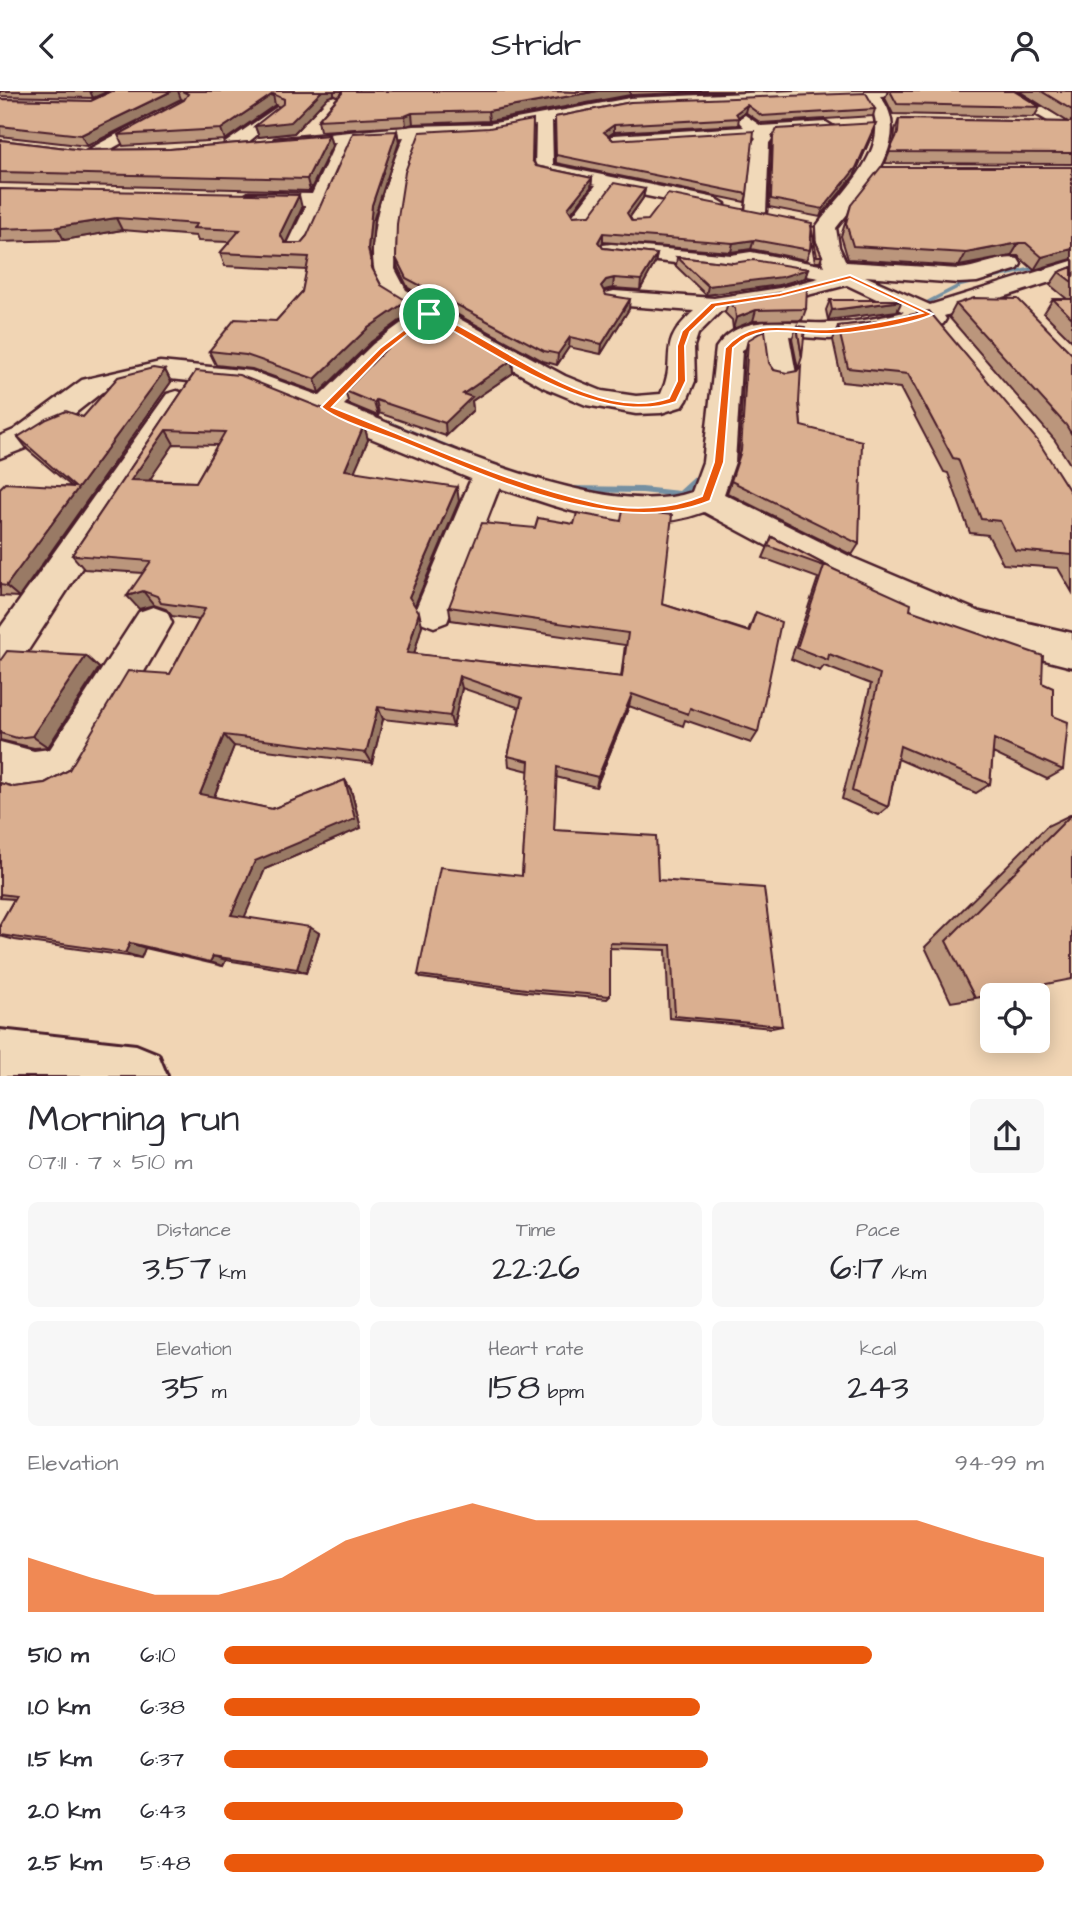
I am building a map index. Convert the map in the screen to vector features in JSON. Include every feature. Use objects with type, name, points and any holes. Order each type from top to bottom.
[{"type":"main road","points":[[0,1061],[136,1076]]},
{"type":"street","points":[[277,112],[225,147],[269,147],[300,140],[414,131],[489,129],[544,119],[579,103],[900,91]]},
{"type":"street","points":[[1003,91],[1068,127]]},
{"type":"street","points":[[869,93],[886,122],[886,131],[871,171],[814,225],[844,272],[929,314],[952,340]]},
{"type":"street","points":[[717,98],[765,138],[761,142],[742,209]]},
{"type":"street","points":[[126,154],[83,153],[182,105]]},
{"type":"street","points":[[544,119],[544,169],[779,217]]},
{"type":"street","points":[[300,140],[317,121]]},
{"type":"street","points":[[1025,124],[1068,127]]},
{"type":"street","points":[[614,140],[848,125]]},
{"type":"street","points":[[414,131],[395,180],[386,233],[384,269],[396,294],[429,314],[555,382],[596,399],[636,405],[661,404],[673,400],[681,381],[681,346],[686,331],[714,305]]},
{"type":"street","points":[[297,248],[347,136]]},
{"type":"street","points":[[871,171],[896,171]]},
{"type":"street","points":[[580,219],[608,182]]},
{"type":"street","points":[[645,213],[660,193]]},
{"type":"street","points":[[225,199],[317,200]]},
{"type":"street","points":[[611,250],[731,262],[751,259],[844,272],[959,276],[977,275],[1042,254],[1072,251]]},
{"type":"street","points":[[706,499],[719,462],[729,348],[750,331],[775,327],[827,331],[872,327],[1011,297],[1072,268]]},
{"type":"street","points":[[614,298],[714,305],[780,295],[844,272]]},
{"type":"street","points":[[326,407],[382,350],[429,314]]},
{"type":"street","points":[[775,327],[782,374]]},
{"type":"street","points":[[0,448],[24,437],[92,386],[160,370],[251,379],[489,474],[598,507],[654,511],[684,507],[706,499],[840,568],[974,627],[1072,650]]},
{"type":"street","points":[[0,660],[194,374]]},
{"type":"street","points":[[434,611],[489,474]]},
{"type":"street","points":[[0,764],[44,775],[54,773],[65,764],[153,623]]},
{"type":"building","points":[[112,91],[172,91],[81,135],[0,126],[0,99],[91,101]]},
{"type":"building","points":[[182,91],[322,91],[291,122],[255,126],[284,103],[284,99],[273,94],[221,129],[118,135],[184,100],[188,94]]},
{"type":"building","points":[[342,91],[598,91],[488,111],[318,120]]},
{"type":"building","points":[[890,91],[1014,91],[1040,107],[897,104]]},
{"type":"building","points":[[1041,91],[1072,91],[1072,110]]},
{"type":"building","points":[[866,93],[875,109],[762,116],[747,105],[736,113],[739,118],[614,125],[604,132],[613,140],[754,131],[747,194],[556,155],[555,117],[631,102]]},
{"type":"building","points":[[899,119],[1072,120],[1072,153],[889,152],[898,133]]},
{"type":"building","points":[[533,120],[532,160],[536,166],[592,178],[568,208],[573,216],[590,215],[614,183],[645,189],[627,213],[632,221],[648,220],[668,194],[812,223],[810,250],[754,240],[733,243],[603,233],[598,242],[603,248],[657,254],[641,280],[614,278],[606,280],[601,286],[606,295],[630,299],[602,344],[570,337],[558,354],[544,351],[406,278],[396,258],[397,224],[405,172],[420,132],[489,128]]},
{"type":"building","points":[[876,123],[856,168],[823,209],[771,199],[773,137],[777,129]]},
{"type":"building","points":[[397,131],[372,205],[368,248],[372,268],[381,285],[407,301],[368,328],[315,379],[246,355],[209,351],[235,319],[276,321],[302,292],[309,257],[220,253],[240,230],[193,228],[197,224],[116,218],[57,227],[0,229],[0,189],[299,195],[280,234],[285,243],[301,243],[307,236],[353,133]]},
{"type":"building","points":[[329,135],[307,179],[0,172],[0,140],[83,150],[170,149]]},
{"type":"building","points":[[881,167],[1072,167],[1072,249],[1042,257],[1026,243],[966,253],[853,246],[846,223],[851,205]]},
{"type":"building","points":[[811,226],[815,227],[815,240],[822,256],[817,256]]},
{"type":"building","points":[[677,257],[733,263],[753,260],[808,269],[782,277],[708,286]]},
{"type":"building","points":[[1072,267],[1072,282],[1059,272]]},
{"type":"building","points":[[807,288],[806,309],[756,310],[736,318],[735,309],[728,302]]},
{"type":"building","points":[[974,298],[1018,299],[1072,354],[1072,435],[1066,425],[956,304]]},
{"type":"building","points":[[1053,299],[1072,299],[1072,318]]},
{"type":"building","points":[[830,300],[902,300],[902,301],[832,310]]},
{"type":"building","points":[[929,311],[1038,441],[1072,494],[1072,555],[1015,550],[1000,521],[981,519],[958,459],[953,458],[908,374],[848,368],[838,326]]},
{"type":"building","points":[[431,315],[512,360],[463,394],[472,397],[445,423],[376,400],[374,403],[345,391],[390,345]]},
{"type":"building","points":[[797,326],[805,327],[802,357]]},
{"type":"building","points":[[765,330],[769,363],[774,370],[787,373],[797,371],[801,366],[801,426],[862,441],[859,544],[731,481],[741,451],[748,340]]},
{"type":"building","points":[[153,368],[165,370],[6,586],[0,585],[0,488],[5,483],[75,487],[18,437],[66,411],[83,417],[118,377]]},
{"type":"building","points":[[196,371],[239,375],[364,425],[345,470],[457,487],[409,597],[419,612],[407,653],[622,677],[628,633],[449,607],[482,523],[535,528],[538,518],[574,524],[577,513],[621,521],[623,509],[672,515],[662,604],[749,632],[756,612],[781,622],[758,732],[690,708],[688,714],[632,694],[598,777],[557,767],[554,830],[656,836],[658,880],[764,888],[782,1026],[675,1016],[671,945],[610,943],[610,996],[526,989],[418,975],[440,867],[522,876],[529,761],[508,756],[522,698],[459,676],[450,716],[378,707],[366,753],[224,735],[200,794],[272,809],[345,780],[355,819],[255,861],[231,915],[310,927],[297,969],[213,956],[210,962],[130,943],[125,953],[0,935],[0,924],[16,896],[0,894],[0,783],[14,787],[45,783],[69,770],[128,671],[170,674],[205,609],[161,603],[157,596],[143,591],[127,596],[151,561],[72,555]],"holes":[[[166,430],[225,432],[196,482],[131,480]]]},
{"type":"building","points":[[772,537],[833,569],[911,604],[910,610],[1043,656],[1042,683],[1053,688],[1053,716],[1068,722],[1063,770],[994,739],[990,784],[900,746],[888,807],[852,791],[880,674],[829,654],[828,660],[797,648],[824,566],[768,546]]},
{"type":"building","points":[[7,651],[86,656],[32,736],[17,738],[0,733],[0,661]]},
{"type":"building","points":[[1072,814],[1072,979],[1050,983],[980,983],[980,997],[975,998],[946,941]]},
{"type":"waterway","points":[[916,308],[959,286],[1057,263],[1072,264]]},
{"type":"waterway","points":[[384,422],[451,449]]},
{"type":"waterway","points":[[567,489],[642,490],[681,494],[704,473]]},
{"type":"route","points":[[850,277],[929,314],[872,327],[827,331],[775,327],[750,331],[737,340],[729,348],[719,462],[706,499],[684,507],[654,511],[598,507],[489,474],[326,407],[382,350],[429,314],[555,382],[596,399],[636,405],[661,404],[673,400],[681,381],[681,346],[686,331],[714,305],[780,295],[850,277]]}]
